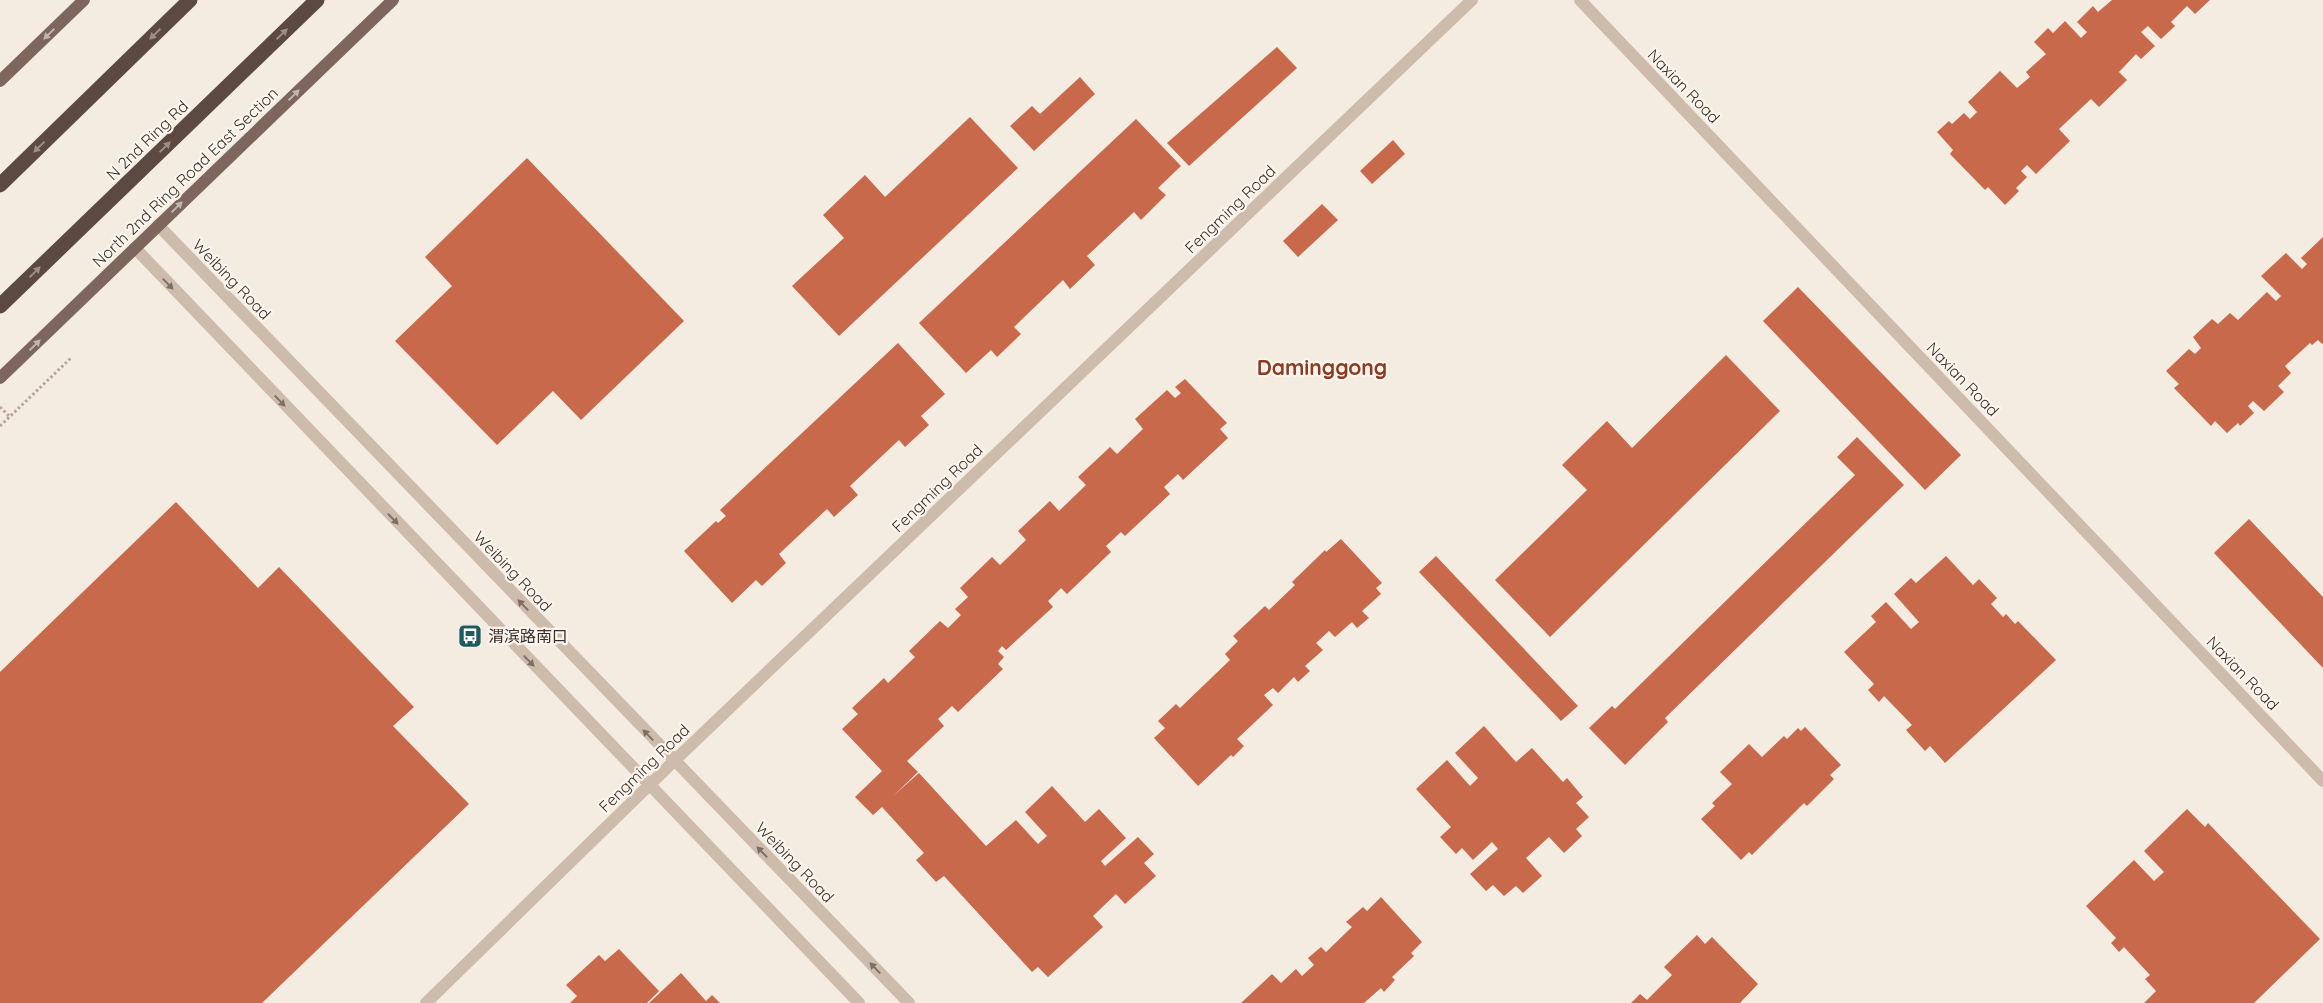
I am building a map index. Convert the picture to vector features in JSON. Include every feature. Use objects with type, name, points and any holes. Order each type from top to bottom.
[{"type":"highway","points":[[0,185],[190,0]]},
{"type":"highway","name":"N 2nd Ring Rd","points":[[0,306],[317,0]]},
{"type":"main road","points":[[0,81],[84,0]]},
{"type":"main road","name":"North 2nd Ring Road East Section","points":[[0,378],[393,0]]},
{"type":"street","name":"Fengming Road","points":[[426,1003],[674,762],[1472,0]]},
{"type":"street","name":"Naxian Road","points":[[1580,0],[2323,781]]},
{"type":"street","name":"Weibing Road","points":[[158,225],[674,762],[909,1003]]},
{"type":"street","points":[[135,248],[859,1003]]},
{"type":"path","points":[[0,426],[72,357]]},
{"type":"path","points":[[0,407],[9,416]]},
{"type":"building","points":[[2112,0],[2210,0],[2195,14],[2187,6],[2171,22],[2175,26],[2161,39],[2148,26],[2141,32],[2155,46],[2141,59],[2136,54],[2119,72],[2127,80],[2099,107],[2091,99],[2059,129],[2070,141],[2036,174],[2027,165],[2021,171],[2027,177],[2016,188],[2019,191],[2005,205],[1988,187],[1985,190],[1950,154],[1953,150],[1937,132],[1949,121],[1952,124],[1964,113],[1970,119],[1977,112],[1968,102],[2000,71],[2017,88],[2030,77],[2026,72],[2046,54],[2034,42],[2048,28],[2053,33],[2065,21],[2081,38],[2087,32],[2077,22],[2093,6],[2098,12]]},
{"type":"building","points":[[1277,47],[1297,68],[1189,166],[1167,143]]},
{"type":"building","points":[[1080,77],[1095,94],[1034,151],[1010,126],[1032,106],[1040,114]]},
{"type":"building","points":[[970,117],[1018,168],[839,336],[792,286],[844,238],[823,215],[865,175],[885,197]]},
{"type":"building","points":[[1136,119],[1181,166],[1158,188],[1166,195],[1141,220],[1134,212],[1087,256],[1095,265],[1070,289],[1063,280],[1014,327],[1021,334],[997,357],[991,350],[966,373],[919,323]]},
{"type":"building","points":[[1393,140],[1405,154],[1372,184],[1360,171]]},
{"type":"building","points":[[527,158],[684,321],[581,420],[553,391],[497,445],[395,341],[452,286],[425,257]]},
{"type":"building","points":[[1322,204],[1338,220],[1298,257],[1283,241]]},
{"type":"building","points":[[2323,237],[2323,343],[2318,340],[2312,345],[2310,343],[2285,366],[2291,373],[2278,386],[2284,392],[2264,411],[2253,401],[2248,406],[2254,413],[2240,426],[2238,423],[2227,433],[2215,421],[2211,426],[2174,388],[2179,384],[2166,371],[2189,349],[2195,354],[2201,348],[2193,337],[2212,319],[2218,324],[2230,313],[2238,320],[2267,292],[2276,301],[2281,296],[2261,276],[2286,253],[2302,269],[2307,264],[2301,258]]},
{"type":"building","points":[[1798,287],[1961,455],[1925,490],[1763,321]]},
{"type":"building","points":[[898,343],[945,394],[921,416],[929,425],[905,447],[899,440],[850,486],[858,495],[834,517],[827,509],[779,554],[786,563],[762,586],[756,580],[732,603],[684,551],[716,521],[718,523],[726,516],[720,510]]},
{"type":"building","points":[[1726,355],[1780,411],[1550,637],[1495,580],[1587,490],[1562,465],[1607,421],[1632,448]]},
{"type":"building","points":[[1185,379],[1227,423],[1220,429],[1228,438],[1183,480],[1178,474],[1164,487],[1170,494],[1125,536],[1121,532],[1106,546],[1111,552],[1067,594],[1061,588],[1048,601],[1053,607],[1006,650],[1002,646],[998,651],[1004,657],[998,664],[1003,669],[958,712],[952,706],[938,719],[944,726],[907,761],[918,772],[893,796],[919,773],[986,846],[1016,820],[1038,844],[1047,836],[1025,812],[1052,786],[1085,822],[1099,809],[1126,838],[1101,861],[1105,866],[1138,837],[1154,854],[1144,863],[1156,876],[1125,904],[1116,894],[1093,916],[1103,927],[1048,977],[1038,967],[1032,972],[944,876],[936,882],[916,860],[924,853],[882,807],[873,815],[855,797],[882,771],[842,729],[858,714],[852,708],[884,678],[888,683],[915,657],[909,651],[940,621],[948,628],[961,615],[955,609],[968,597],[960,588],[992,557],[1000,565],[1026,540],[1018,531],[1050,501],[1059,511],[1086,485],[1078,477],[1110,447],[1117,454],[1143,429],[1135,419],[1167,390],[1175,398],[1181,393],[1175,387]]},
{"type":"building","points":[[1857,437],[1904,485],[1665,718],[1668,722],[1625,765],[1589,728],[1612,706],[1615,709],[1855,475],[1837,457]]},
{"type":"building","points":[[176,502],[258,588],[279,567],[414,707],[393,726],[469,804],[262,1003],[0,1003],[0,672]]},
{"type":"building","points":[[2249,519],[2323,597],[2323,668],[2214,553]]},
{"type":"building","points":[[1341,539],[1382,583],[1376,588],[1381,594],[1362,611],[1369,618],[1357,628],[1352,622],[1335,637],[1329,631],[1316,643],[1323,650],[1305,666],[1310,671],[1298,682],[1294,677],[1278,693],[1273,688],[1264,695],[1273,705],[1237,739],[1244,746],[1233,757],[1231,755],[1198,786],[1154,738],[1165,728],[1158,721],[1176,704],[1180,708],[1230,660],[1225,654],[1238,641],[1233,636],[1265,606],[1269,610],[1295,585],[1292,582],[1325,550],[1326,552]]},
{"type":"building","points":[[1436,556],[1578,706],[1561,721],[1419,572]]},
{"type":"building","points":[[1946,556],[1973,585],[1979,579],[1997,598],[1991,604],[2003,617],[2006,614],[2015,624],[2018,621],[2056,660],[1945,763],[1930,746],[1925,751],[1906,730],[1912,725],[1884,696],[1879,702],[1868,690],[1874,684],[1844,652],[1876,622],[1871,616],[1886,602],[1911,629],[1919,622],[1894,594],[1911,578],[1916,583]]},
{"type":"building","points":[[1484,726],[1516,762],[1532,748],[1563,782],[1567,778],[1583,797],[1576,803],[1589,817],[1576,829],[1582,836],[1564,853],[1549,837],[1526,858],[1542,876],[1523,893],[1516,886],[1504,896],[1493,885],[1486,891],[1470,874],[1498,849],[1492,842],[1473,860],[1462,848],[1456,854],[1440,837],[1451,827],[1416,789],[1447,760],[1470,786],[1478,778],[1455,753]]},
{"type":"building","points":[[1805,727],[1841,765],[1830,775],[1834,779],[1807,806],[1804,803],[1752,855],[1749,852],[1741,860],[1701,819],[1715,806],[1712,803],[1732,784],[1720,772],[1749,744],[1762,757],[1784,736],[1787,739],[1798,728],[1801,731]]},
{"type":"building","points":[[2187,809],[2205,827],[2208,823],[2320,939],[2254,1003],[2144,1003],[2156,991],[2145,979],[2150,975],[2124,947],[2119,952],[2111,943],[2116,938],[2086,906],[2134,860],[2154,881],[2164,872],[2144,851]]},
{"type":"building","points":[[1381,897],[1422,942],[1411,953],[1414,956],[1392,977],[1395,980],[1384,992],[1381,988],[1364,1003],[1241,1003],[1272,974],[1281,983],[1296,969],[1302,976],[1314,965],[1308,958],[1321,947],[1326,952],[1352,927],[1346,922],[1363,907],[1367,911]]},
{"type":"building","points":[[1697,935],[1705,944],[1712,937],[1758,984],[1740,1003],[1631,1003],[1640,994],[1647,1000],[1672,975],[1664,967]]},
{"type":"building","points":[[619,949],[659,991],[647,1003],[570,1003],[577,996],[566,985],[599,955],[605,961]]},
{"type":"building","points":[[681,973],[706,1001],[712,995],[720,1003],[649,1003]]},
{"type":"place","name":"渭滨路南口","points":[[470,636]]},
{"type":"district","name":"Daminggong","points":[[1322,368]]}]
